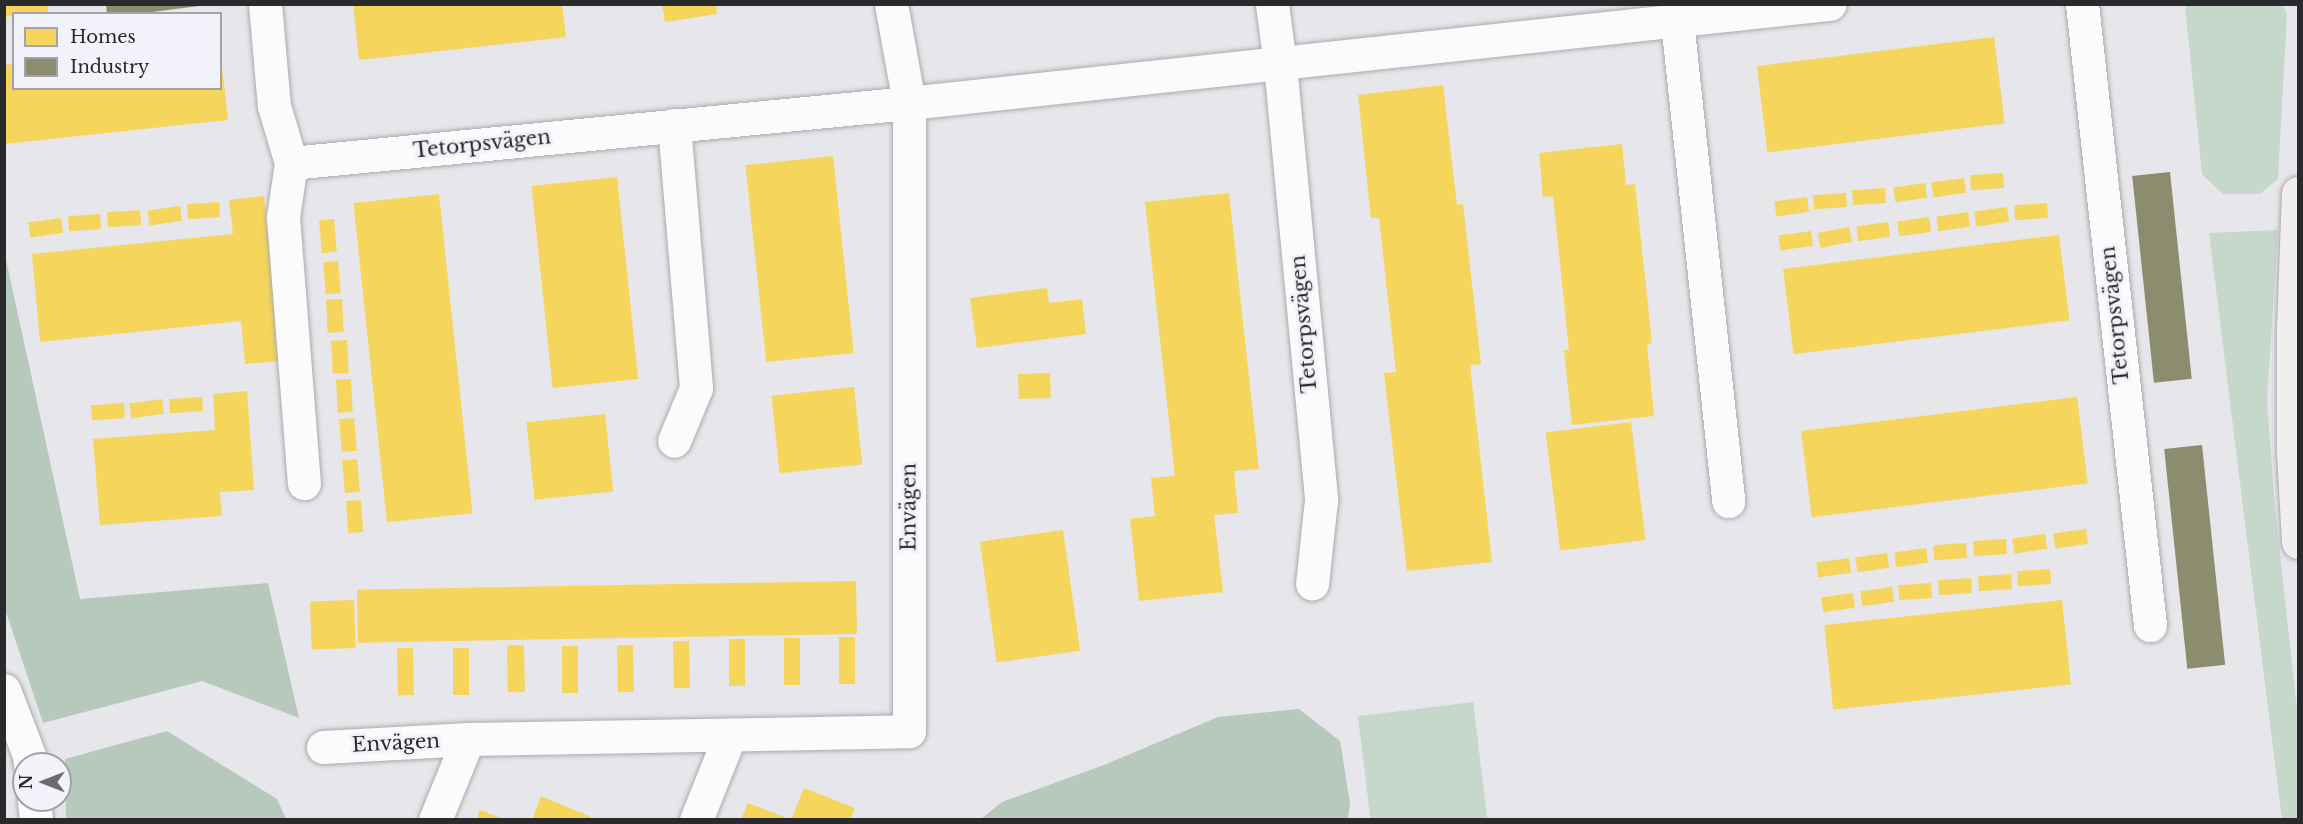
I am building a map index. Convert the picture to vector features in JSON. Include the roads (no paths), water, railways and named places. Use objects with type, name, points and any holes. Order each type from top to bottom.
[{"type":"street","points":[[265,4],[274,106],[291,163],[283,217],[304,483]]},
{"type":"street","points":[[891,4],[909,103]]},
{"type":"street","name":"Tetorpsvägen","points":[[1272,4],[1280,64],[1321,500],[1312,584]]},
{"type":"street","name":"Tetorpsvägen","points":[[291,163],[909,103],[1830,4]]},
{"type":"street","name":"Tetorpsvägen","points":[[2082,4],[2150,625]]},
{"type":"street","points":[[1677,21],[1728,501]]},
{"type":"street","name":"Envägen","points":[[323,747],[468,739],[909,731],[909,103]]},
{"type":"street","points":[[674,125],[696,388],[674,441]]},
{"type":"street","points":[[2298,193],[2293,327],[2293,452],[2298,542]]},
{"type":"street","points":[[4,690],[28,752]]},
{"type":"street","points":[[696,819],[730,735]]},
{"type":"street","name":"Envägen","points":[[435,819],[468,739]]}]
